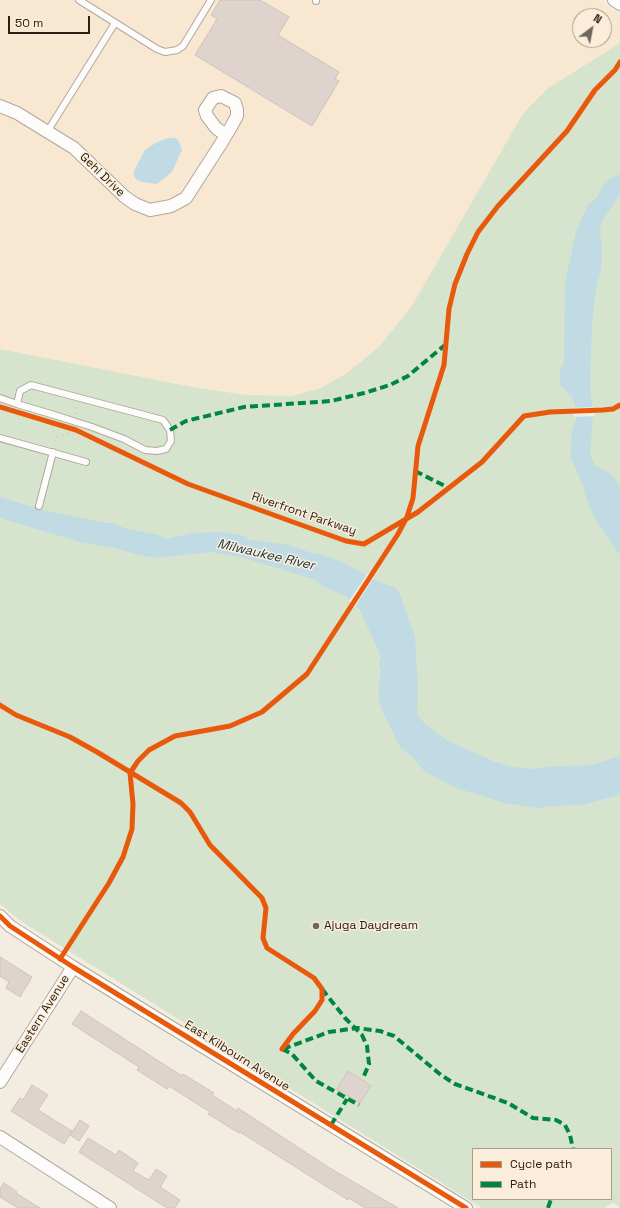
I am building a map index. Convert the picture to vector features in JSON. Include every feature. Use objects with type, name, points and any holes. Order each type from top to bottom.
[{"type":"street","points":[[614,0],[620,4]]},
{"type":"street","name":"Gehl Drive","points":[[0,106],[17,113],[74,148],[125,197],[135,204],[150,210],[171,206],[186,198],[226,135]]},
{"type":"street","name":"East Kilbourn Avenue","points":[[0,916],[10,926],[73,967],[466,1208]]},
{"type":"street","name":"Eastern Avenue","points":[[0,1082],[73,967]]},
{"type":"street","points":[[0,1137],[107,1207]]},
{"type":"lane","points":[[79,0],[157,49],[172,52],[183,46],[211,0]]},
{"type":"lane","points":[[47,132],[115,23]]},
{"type":"lane","points":[[0,398],[17,404],[92,427],[124,439],[145,450],[157,451],[166,449],[171,441],[170,430],[163,420],[31,385],[20,391],[17,404]]},
{"type":"lane","points":[[0,438],[86,462]]},
{"type":"lane","points":[[39,506],[53,452]]},
{"type":"path","points":[[43,420],[60,425]]},
{"type":"path","points":[[66,427],[76,430]]},
{"type":"shaded area","points":[[0,0],[598,0],[611,8],[572,8],[572,48],[612,48],[612,9],[620,14],[620,43],[547,89],[524,112],[413,304],[379,347],[347,373],[321,388],[292,396],[247,395],[192,387],[0,349]]},
{"type":"green space","points":[[620,43],[620,1208],[613,1202],[605,1208],[482,1208],[19,920],[0,904],[0,349],[192,387],[247,395],[292,396],[321,388],[347,373],[379,347],[413,304],[524,112],[547,89]]},
{"type":"water","points":[[168,138],[178,140],[182,150],[172,172],[157,184],[142,182],[136,179],[134,176],[134,171],[145,150],[157,142]]},
{"type":"water","points":[[620,174],[620,194],[601,223],[600,232],[602,248],[601,268],[595,295],[592,327],[590,386],[593,414],[590,454],[595,466],[610,473],[620,486],[620,555],[599,525],[589,506],[581,481],[570,456],[572,431],[576,421],[575,404],[571,396],[560,385],[560,369],[564,364],[565,284],[576,231],[588,205],[597,197],[603,186],[610,179]]},
{"type":"water","name":"Milwaukee River","points":[[0,497],[43,510],[105,523],[112,523],[127,529],[155,534],[167,539],[191,533],[222,532],[245,536],[250,541],[254,540],[288,545],[344,563],[377,581],[396,588],[401,597],[415,637],[418,689],[417,714],[424,723],[448,741],[493,761],[513,767],[536,769],[544,767],[592,765],[620,756],[620,795],[582,805],[537,808],[505,803],[456,788],[424,771],[414,758],[400,747],[382,710],[378,695],[381,670],[379,663],[381,658],[360,610],[346,596],[322,586],[316,580],[244,558],[212,552],[156,558],[115,548],[80,542],[0,518]]},
{"type":"pier","points":[[594,407],[595,416],[574,417],[573,408]]},
{"type":"pier","points":[[368,573],[374,577],[354,608],[349,601]]},
{"type":"building","points":[[220,0],[260,0],[289,17],[278,35],[339,72],[335,79],[339,81],[312,126],[195,55],[217,19],[211,15]]},
{"type":"building","points":[[0,957],[32,977],[20,997],[6,988],[9,982],[0,976]]},
{"type":"building","points":[[81,1011],[182,1076],[183,1074],[214,1093],[212,1095],[237,1111],[238,1108],[328,1167],[398,1208],[365,1208],[349,1198],[348,1200],[240,1132],[239,1133],[208,1114],[210,1112],[169,1086],[167,1089],[137,1070],[139,1067],[72,1024]]},
{"type":"building","points":[[348,1071],[371,1086],[360,1103],[337,1089]]},
{"type":"building","points":[[32,1085],[48,1095],[38,1110],[72,1131],[64,1144],[11,1111],[20,1098],[23,1100]]},
{"type":"building","points":[[80,1120],[89,1126],[79,1141],[70,1135]]},
{"type":"building","points":[[88,1138],[116,1155],[119,1150],[138,1163],[133,1171],[149,1180],[156,1169],[167,1176],[160,1187],[180,1200],[175,1208],[167,1208],[79,1152]]},
{"type":"building","points":[[4,1183],[17,1192],[16,1193],[40,1208],[18,1208],[0,1197],[0,1189]]},
{"type":"marked path","points":[[170,430],[186,421],[244,407],[331,401],[390,385],[408,376],[445,345]]},
{"type":"marked path","points":[[415,471],[449,488]]},
{"type":"marked path","points":[[322,989],[345,1018],[362,1035],[367,1046],[369,1064],[364,1076]]},
{"type":"marked path","points":[[283,1049],[329,1032],[357,1028],[380,1031],[394,1036],[441,1075],[455,1084],[508,1103],[533,1118],[556,1120],[565,1125],[570,1135],[573,1148]]},
{"type":"marked path","points":[[282,1049],[292,1054],[316,1081],[359,1105]]},
{"type":"marked path","points":[[331,1125],[347,1099]]},
{"type":"marked path","points":[[548,1208],[551,1200]]},
{"type":"cycle path","points":[[60,959],[109,883],[123,857],[132,829],[133,804],[130,773],[138,761],[149,750],[175,736],[230,726],[262,712],[307,674],[398,534],[407,517],[413,498],[418,446],[444,365],[449,309],[455,284],[467,254],[478,232],[498,206],[567,131],[595,90],[615,70],[620,62]]},
{"type":"cycle path","name":"Riverfront Parkway","points":[[0,407],[76,430],[188,484],[346,541],[364,544],[418,512],[482,462],[524,416],[550,412],[613,409],[620,405]]},
{"type":"cycle path","points":[[0,705],[16,715],[70,737],[181,803],[190,812],[210,845],[262,898],[266,908],[263,938],[267,948],[314,978],[322,989],[322,1000],[315,1011],[293,1034],[282,1049]]},
{"type":"cycle path","points":[[0,916],[10,926],[73,967],[466,1208]]},
{"type":"place","name":"Ajuga Daydream","points":[[316,926]]}]
